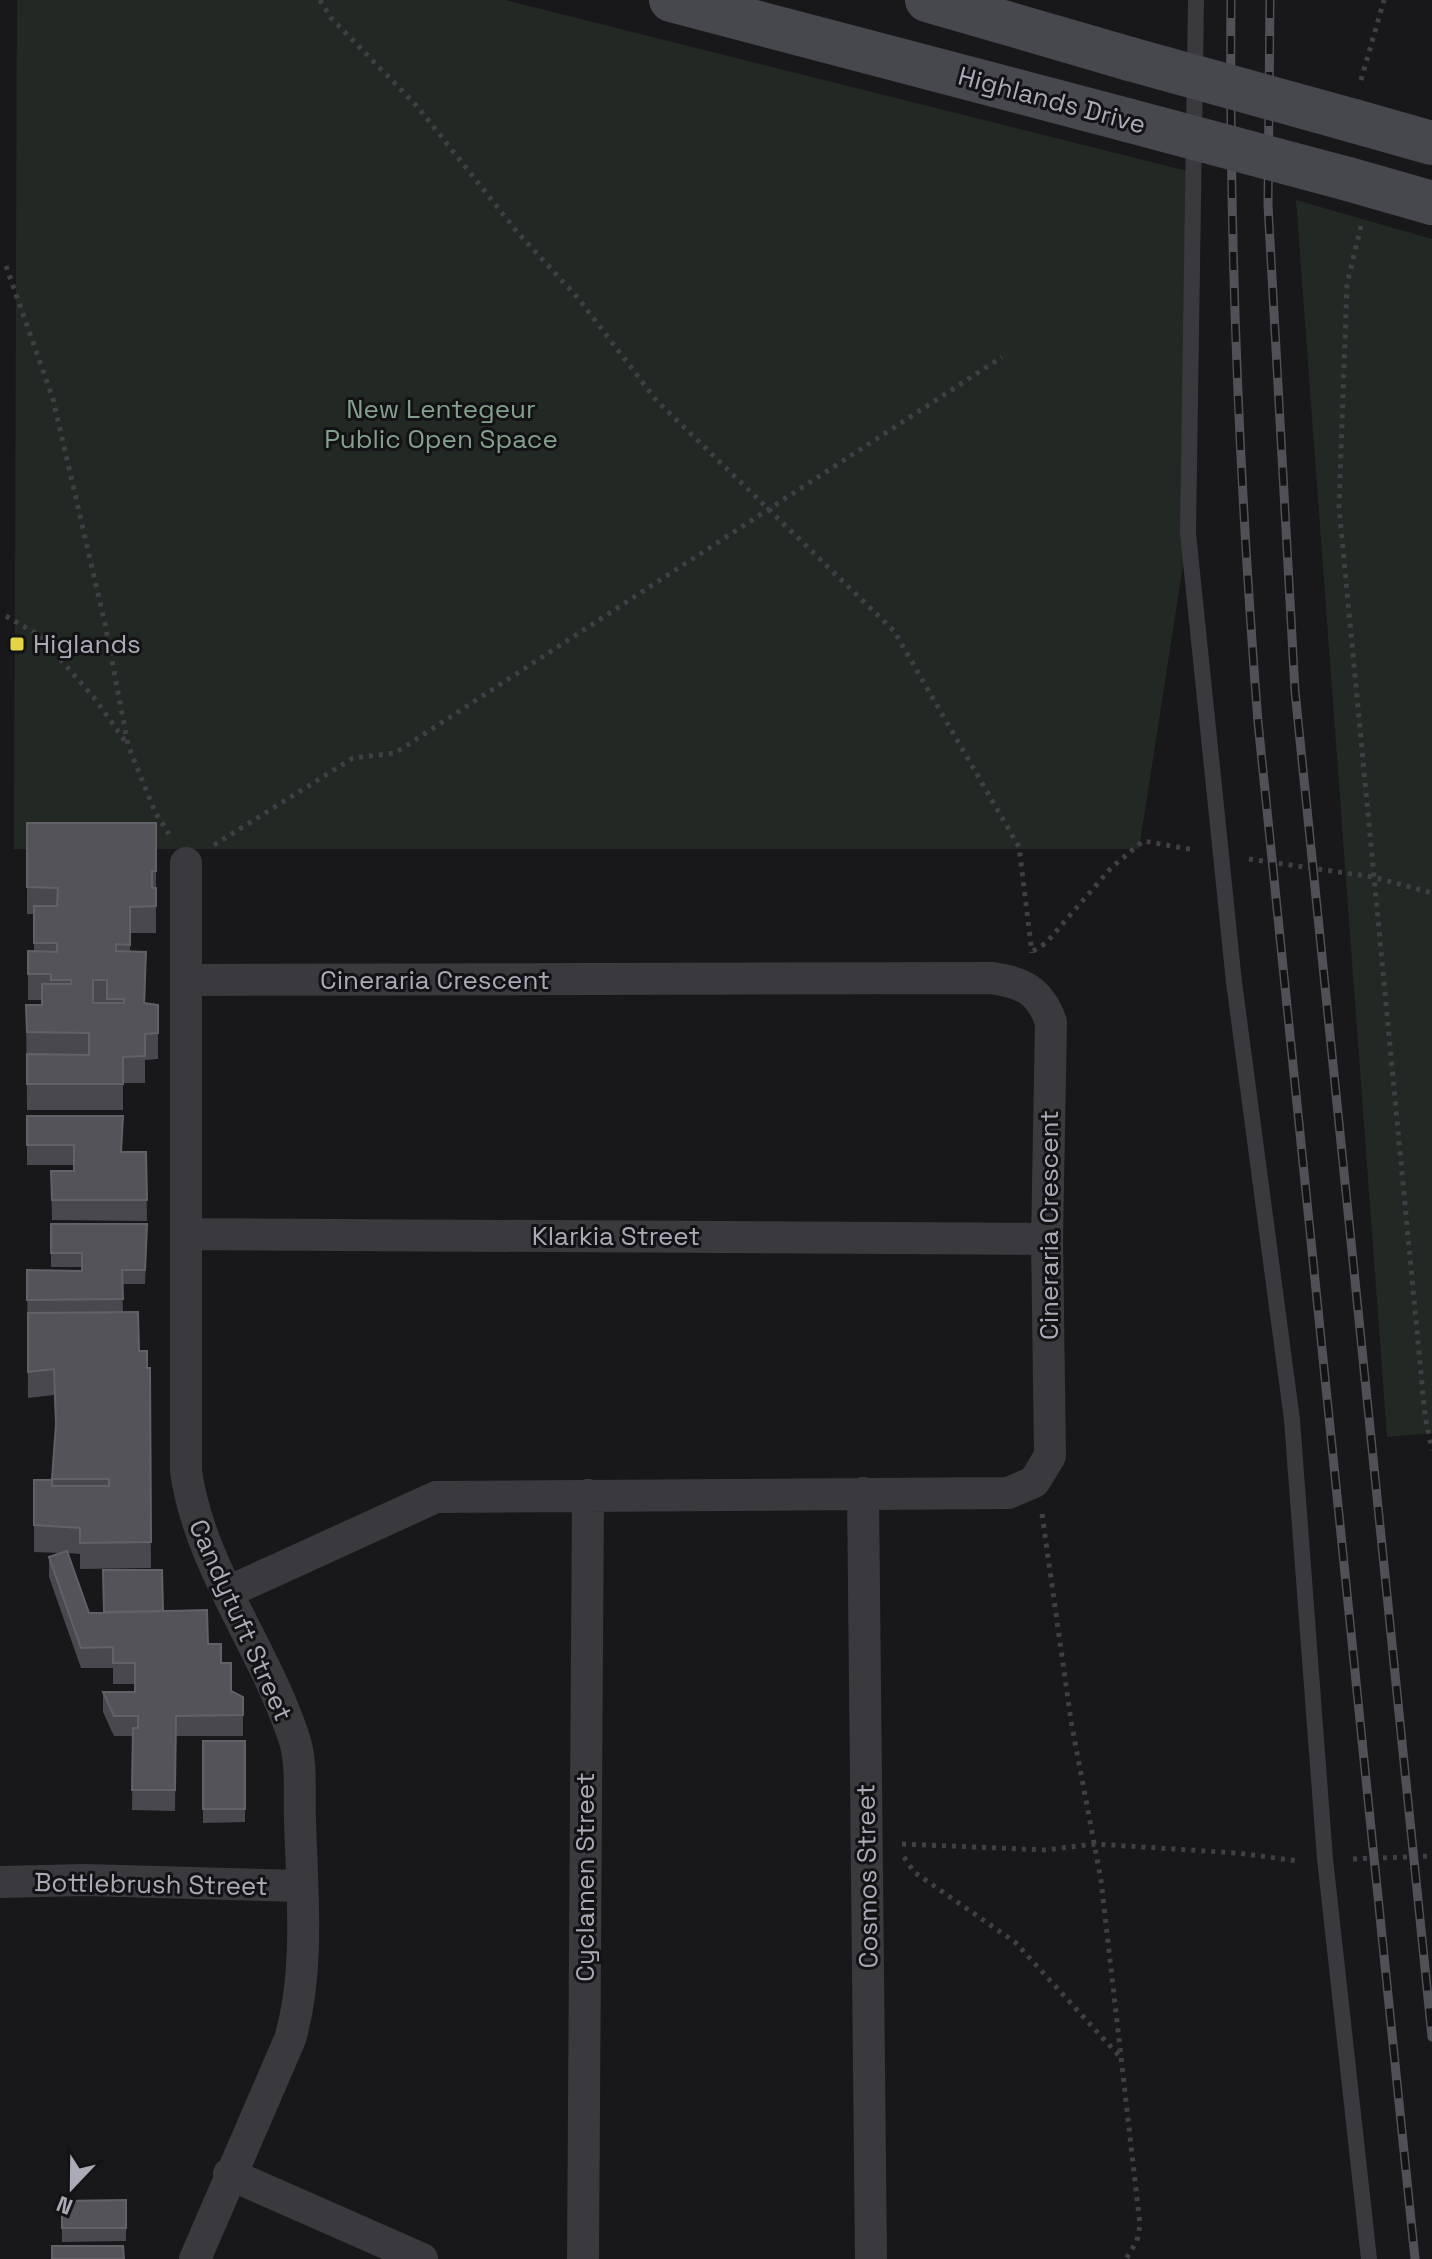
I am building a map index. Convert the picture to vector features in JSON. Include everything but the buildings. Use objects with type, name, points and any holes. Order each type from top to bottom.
[{"type":"main road","name":"Highlands Drive","points":[[671,0],[1127,120],[1356,196],[1432,203]]},
{"type":"main road","points":[[927,0],[1130,59],[1355,106],[1432,143]]},
{"type":"street","name":"Candytuft Street","points":[[186,863],[186,1471],[191,1507],[203,1541],[230,1591],[295,1742],[300,1770],[301,1886],[298,2010],[290,2039],[229,2174],[195,2259]]},
{"type":"street","name":"Cineraria Crescent","points":[[187,980],[991,978],[1017,981],[1037,994],[1051,1022],[1047,1239],[1050,1456],[1034,1482]]},
{"type":"street","name":"Klarkia Street","points":[[186,1234],[1047,1239]]},
{"type":"street","points":[[230,1591],[436,1497],[1008,1493],[1034,1482]]},
{"type":"street","name":"Cosmos Street","points":[[863,1493],[871,2259]]},
{"type":"street","name":"Cyclamen Street","points":[[583,2259],[588,1495]]},
{"type":"street","name":"Bottlebrush Street","points":[[0,1882],[85,1880],[301,1886]]},
{"type":"street","points":[[229,2174],[422,2259]]},
{"type":"lane","points":[[1196,0],[1188,533],[1234,982],[1292,1420],[1325,1859],[1369,2259]]},
{"type":"path","points":[[320,0],[331,18],[417,106],[518,233],[578,298],[656,400],[894,631],[1019,847],[1037,994]]},
{"type":"path","points":[[1355,106],[1384,0]]},
{"type":"path","points":[[1356,196],[1347,284],[1339,507],[1423,1400],[1432,1450]]},
{"type":"path","points":[[6,266],[53,399],[105,624],[128,745],[155,812],[186,863],[353,758],[395,753],[1002,357]]},
{"type":"path","points":[[6,616],[40,636],[95,699],[128,745]]},
{"type":"path","points":[[1034,1482],[1043,1515],[1071,1721],[1095,1844],[1122,2059],[1140,2225],[1137,2241],[1126,2259]]},
{"type":"path","points":[[1122,2059],[1015,1942],[914,1872],[893,1842],[920,1847],[1045,1850],[1095,1844],[1237,1853],[1301,1862],[1432,1856]]},
{"type":"green space","name":"New Lentegeur Public Open Space","points":[[17,0],[505,0],[1191,172],[1188,533],[1139,849],[14,849]]},
{"type":"green space","points":[[1296,200],[1432,239],[1432,1433],[1387,1437]]},
{"type":"railway","points":[[1231,0],[1237,361],[1245,541],[1258,722],[1415,2259]]},
{"type":"railway","points":[[1270,0],[1268,205],[1295,691],[1432,2037]]},
{"type":"place","name":"Higlands","points":[[17,644]]}]
